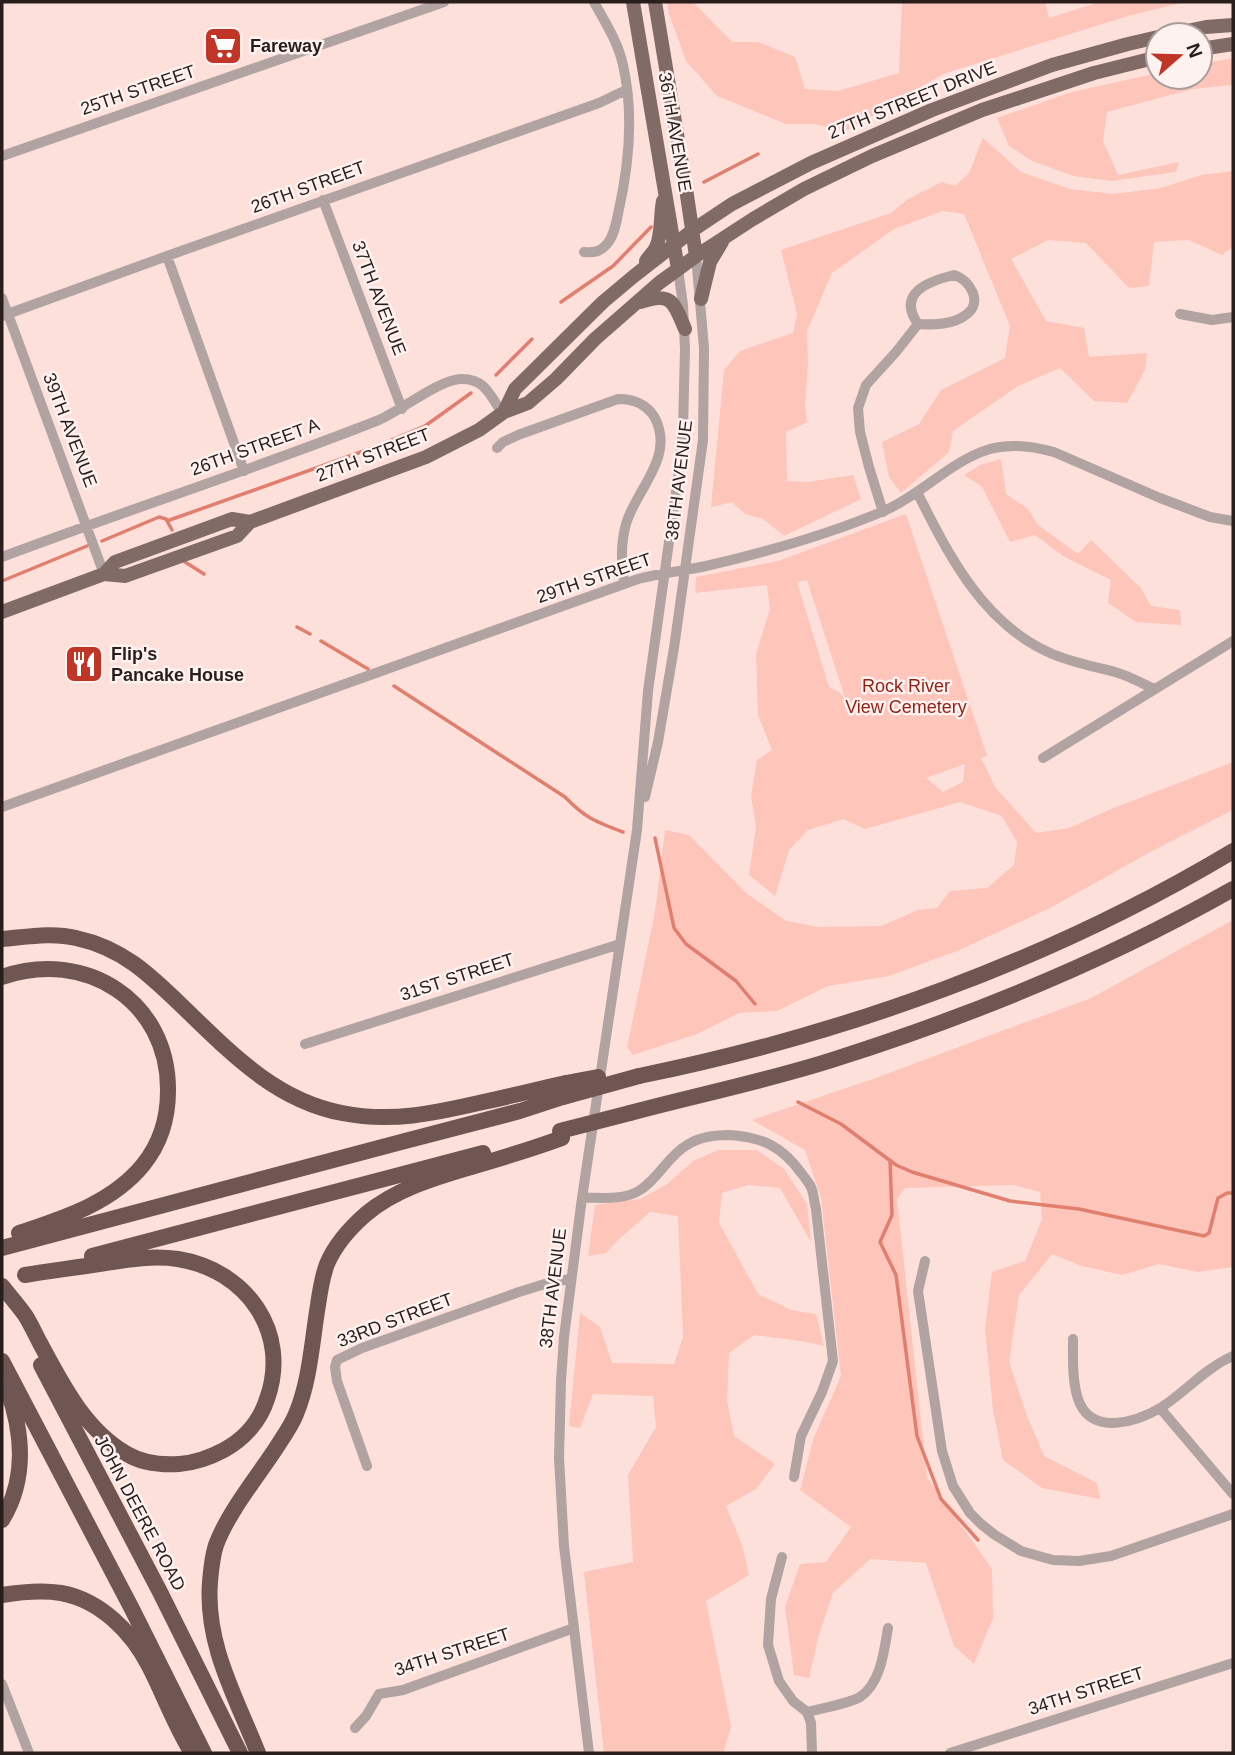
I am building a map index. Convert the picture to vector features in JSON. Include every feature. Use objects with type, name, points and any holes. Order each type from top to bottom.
[{"type":"highway","points":[[2,939],[45,935],[75,937],[120,954],[148,973],[244,1065],[265,1081],[308,1103],[340,1113],[405,1118],[693,1065],[847,1023],[922,998],[1049,946],[1110,918],[1233,851]]},
{"type":"highway","points":[[25,1275],[131,1259],[176,1259],[208,1268],[230,1280],[253,1301],[271,1338],[275,1357],[273,1379],[264,1408],[245,1435],[233,1446],[210,1458],[188,1464],[161,1464],[142,1460],[129,1455],[94,1429],[72,1400],[2,1283],[25,1275],[561,1135],[630,1113],[831,1060],[962,1016],[1101,957],[1178,920],[1233,888]]},
{"type":"highway","points":[[2,977],[25,970],[59,969],[77,971],[110,984],[134,1004],[156,1034],[168,1070],[168,1110],[163,1130],[144,1164],[130,1179],[87,1208],[2,1240]]},
{"type":"highway","points":[[2,1248],[520,1111],[564,1090]]},
{"type":"highway","points":[[258,1753],[216,1650],[209,1596],[212,1563],[216,1545],[229,1518],[296,1415],[305,1385],[322,1280],[334,1250],[366,1214],[398,1193],[423,1181],[531,1150],[561,1135]]},
{"type":"highway","name":"JOHN DEERE ROAD","points":[[2,1292],[21,1317],[240,1753]]},
{"type":"highway","points":[[2,1361],[144,1631],[204,1753]]},
{"type":"highway","points":[[2,1376],[17,1420],[20,1450],[20,1465],[12,1502],[2,1520]]},
{"type":"highway","points":[[2,1595],[27,1592],[61,1593],[76,1597],[105,1612],[128,1634],[148,1664],[192,1753]]},
{"type":"main road","name":"36TH AVENUE","points":[[633,2],[678,269]]},
{"type":"main road","name":"36TH AVENUE","points":[[655,2],[696,256]]},
{"type":"main road","points":[[1214,27],[1233,24]]},
{"type":"main road","name":"27TH STREET DRIVE","points":[[693,230],[732,204],[811,163],[932,110],[1052,65],[1144,40]]},
{"type":"main road","points":[[1214,47],[1233,44]]},
{"type":"main road","name":"27TH STREET DRIVE","points":[[696,256],[804,189],[872,156],[982,110],[1094,73],[1144,61]]},
{"type":"main road","points":[[685,182],[693,200],[702,207],[712,209],[732,204]]},
{"type":"main road","points":[[634,276],[656,247],[666,193]]},
{"type":"main road","name":"27TH STREET","points":[[503,412],[515,389],[603,302],[693,230]]},
{"type":"main road","points":[[701,299],[710,262],[726,237]]},
{"type":"main road","name":"27TH STREET","points":[[2,612],[104,574],[115,562],[232,519],[250,522],[426,457],[479,430],[503,412],[528,404],[633,304],[696,256]]},
{"type":"main road","points":[[633,304],[650,298],[665,297],[676,307],[685,329]]},
{"type":"street","name":"25TH STREET","points":[[2,156],[444,2]]},
{"type":"street","points":[[584,252],[593,253],[600,250],[611,239],[614,231],[627,163],[629,116],[623,64],[616,44],[594,2]]},
{"type":"street","name":"26TH STREET","points":[[5,315],[599,103],[626,90]]},
{"type":"street","name":"37TH AVENUE","points":[[323,200],[401,409]]},
{"type":"street","points":[[167,256],[244,471]]},
{"type":"street","name":"38TH AVENUE","points":[[637,830],[666,702],[704,440],[701,299],[696,256]]},
{"type":"street","name":"38TH AVENUE","points":[[589,1753],[564,1546],[559,1458],[564,1337],[637,830],[648,691],[683,429],[685,329],[678,269]]},
{"type":"street","points":[[954,275],[970,286],[975,302],[968,314],[941,324],[918,324],[911,309],[913,294],[918,289],[954,275]]},
{"type":"street","name":"39TH AVENUE","points":[[2,298],[5,315],[104,574]]},
{"type":"street","points":[[1180,314],[1212,320],[1233,317]]},
{"type":"street","points":[[883,512],[860,432],[858,408],[866,385],[918,324]]},
{"type":"street","name":"26TH STREET A","points":[[2,556],[244,471],[382,418],[449,381],[478,381],[503,412]]},
{"type":"street","points":[[497,448],[503,442],[519,435],[618,399],[638,402],[652,413],[660,432],[660,452],[652,475],[627,521],[621,546],[624,584]]},
{"type":"street","name":"29TH STREET","points":[[2,807],[624,584],[665,572],[686,570],[795,543],[883,512],[970,458],[1003,447],[1029,447],[1054,452],[1210,517],[1233,521]]},
{"type":"street","points":[[917,492],[967,581],[982,602],[1008,627],[1046,651],[1067,660],[1127,676],[1154,690]]},
{"type":"street","points":[[1043,758],[1233,641]]},
{"type":"street","name":"31ST STREET","points":[[305,1044],[620,944]]},
{"type":"street","points":[[582,1198],[629,1196],[641,1190],[689,1143],[718,1135],[761,1140],[783,1151],[793,1162],[811,1187],[816,1209],[833,1361],[801,1436],[794,1477]]},
{"type":"street","points":[[925,1262],[918,1291],[946,1467],[953,1486],[970,1513],[995,1535],[1035,1556],[1079,1561],[1111,1556],[1233,1514]]},
{"type":"street","name":"33RD STREET","points":[[367,1466],[337,1381],[337,1360],[362,1348],[519,1292],[571,1279]]},
{"type":"street","points":[[1073,1339],[1075,1386],[1082,1408],[1097,1420],[1119,1424],[1160,1408],[1233,1356]]},
{"type":"street","points":[[1160,1408],[1233,1494]]},
{"type":"street","points":[[782,1557],[771,1599],[768,1645],[779,1681],[809,1717],[812,1753]]},
{"type":"street","name":"34TH STREET","points":[[355,1728],[366,1716],[379,1693],[403,1690],[574,1628]]},
{"type":"street","points":[[809,1717],[859,1698],[871,1686],[881,1666],[888,1628]]},
{"type":"street","name":"34TH STREET","points":[[950,1753],[1233,1662]]},
{"type":"street","points":[[2,1684],[29,1753]]},
{"type":"green space","points":[[667,2],[693,2],[732,42],[758,42],[795,57],[805,89],[838,91],[899,73],[902,2],[1045,2],[1049,18],[1099,2],[1185,2],[1128,16],[943,74],[846,131],[813,124],[786,124],[717,96],[686,61]]},
{"type":"green space","points":[[1233,58],[1233,85],[1214,87],[1214,61]]},
{"type":"green space","points":[[1144,76],[1144,91],[1186,91],[1107,112],[1103,141],[1118,175],[1179,162],[1176,172],[1112,181],[1073,176],[1032,161],[1009,146],[997,118],[1072,92]]},
{"type":"green space","points":[[983,138],[1021,172],[1070,189],[1113,194],[1161,188],[1201,175],[1233,171],[1233,247],[1222,255],[1189,240],[1154,242],[1149,286],[1129,288],[1086,243],[1048,240],[1011,259],[1046,321],[1084,328],[1089,357],[1147,353],[1145,370],[1127,403],[1094,401],[1060,368],[1018,386],[953,431],[949,452],[901,493],[889,477],[882,442],[919,424],[941,390],[1005,358],[1010,326],[964,214],[942,211],[894,229],[832,273],[807,331],[807,422],[786,432],[787,481],[807,482],[853,475],[861,499],[784,536],[763,519],[745,514],[732,502],[711,507],[724,370],[740,351],[793,333],[797,314],[781,250],[891,213],[908,199],[942,182],[955,186],[969,173]]},
{"type":"green space","points":[[1001,459],[1006,494],[1028,509],[1038,525],[1078,554],[1091,540],[1141,588],[1151,606],[1180,610],[1181,625],[1136,622],[1108,603],[1111,580],[1063,556],[1035,535],[1010,542],[982,487],[964,475],[980,465]]},
{"type":"green space","name":"Rock River View Cemetery","points":[[906,514],[987,756],[981,758],[995,787],[1036,833],[1069,828],[1233,762],[1233,810],[1050,908],[957,951],[889,976],[828,986],[777,1011],[739,1013],[697,1034],[633,1055],[627,1047],[655,912],[665,830],[689,835],[746,893],[786,921],[819,927],[881,926],[918,910],[937,908],[950,891],[987,888],[1014,865],[1017,842],[1002,816],[960,802],[865,829],[843,819],[808,830],[789,850],[775,896],[749,875],[756,827],[751,795],[757,760],[772,750],[758,715],[756,654],[770,609],[767,585],[695,593],[696,577],[778,561]],"holes":[[[807,580],[845,698],[845,699],[829,687],[797,582]],[[965,764],[963,782],[943,792],[926,778]]]},
{"type":"green space","points":[[1233,920],[1233,1267],[1197,1272],[1159,1264],[1122,1275],[1082,1266],[1052,1254],[1019,1295],[1009,1362],[1027,1416],[1044,1456],[1097,1483],[1100,1499],[1042,1488],[1003,1460],[993,1410],[985,1329],[992,1272],[1025,1261],[1042,1219],[1040,1192],[1013,1185],[905,1188],[897,1199],[927,1477],[992,1569],[993,1618],[974,1664],[954,1646],[926,1563],[870,1559],[833,1593],[818,1638],[809,1678],[794,1675],[785,1607],[800,1564],[826,1562],[851,1527],[800,1490],[814,1437],[841,1376],[821,1198],[805,1150],[752,1120],[870,1080],[1091,998]]},
{"type":"green space","points":[[718,1150],[757,1150],[784,1169],[807,1204],[811,1242],[780,1188],[748,1185],[722,1193],[719,1223],[758,1294],[791,1310],[816,1314],[824,1346],[754,1335],[729,1353],[727,1401],[734,1436],[775,1464],[756,1489],[726,1506],[742,1545],[749,1575],[706,1601],[731,1727],[723,1753],[604,1753],[584,1572],[633,1562],[628,1475],[656,1427],[653,1396],[593,1394],[580,1428],[569,1426],[580,1313],[600,1327],[612,1363],[674,1364],[683,1337],[678,1216],[650,1212],[606,1253],[588,1256],[595,1205],[640,1199],[666,1185],[693,1161]]},
{"type":"waterway","points":[[704,182],[758,154]]},
{"type":"waterway","points":[[561,302],[613,266],[651,227]]},
{"type":"waterway","points":[[496,375],[532,339]]},
{"type":"waterway","points":[[167,521],[372,448],[425,426],[471,393]]},
{"type":"waterway","points":[[102,541],[159,517],[166,519],[172,530]]},
{"type":"waterway","points":[[2,581],[87,546]]},
{"type":"waterway","points":[[185,562],[204,574]]},
{"type":"waterway","points":[[297,627],[310,634]]},
{"type":"waterway","points":[[321,641],[368,669]]},
{"type":"waterway","points":[[394,686],[565,797],[585,815],[623,832]]},
{"type":"waterway","points":[[655,838],[674,928],[686,944],[736,981],[755,1004]]},
{"type":"waterway","points":[[798,1102],[841,1124],[896,1165],[1010,1201],[1079,1209],[1204,1236],[1209,1233],[1218,1198],[1233,1193]]},
{"type":"waterway","points":[[890,1160],[892,1215],[880,1242],[896,1275],[917,1436],[941,1499],[978,1540]]},
{"type":"place","name":"Fareway","points":[[223,46]]},
{"type":"place","name":"Flip's Pancake House","points":[[84,664]]}]
